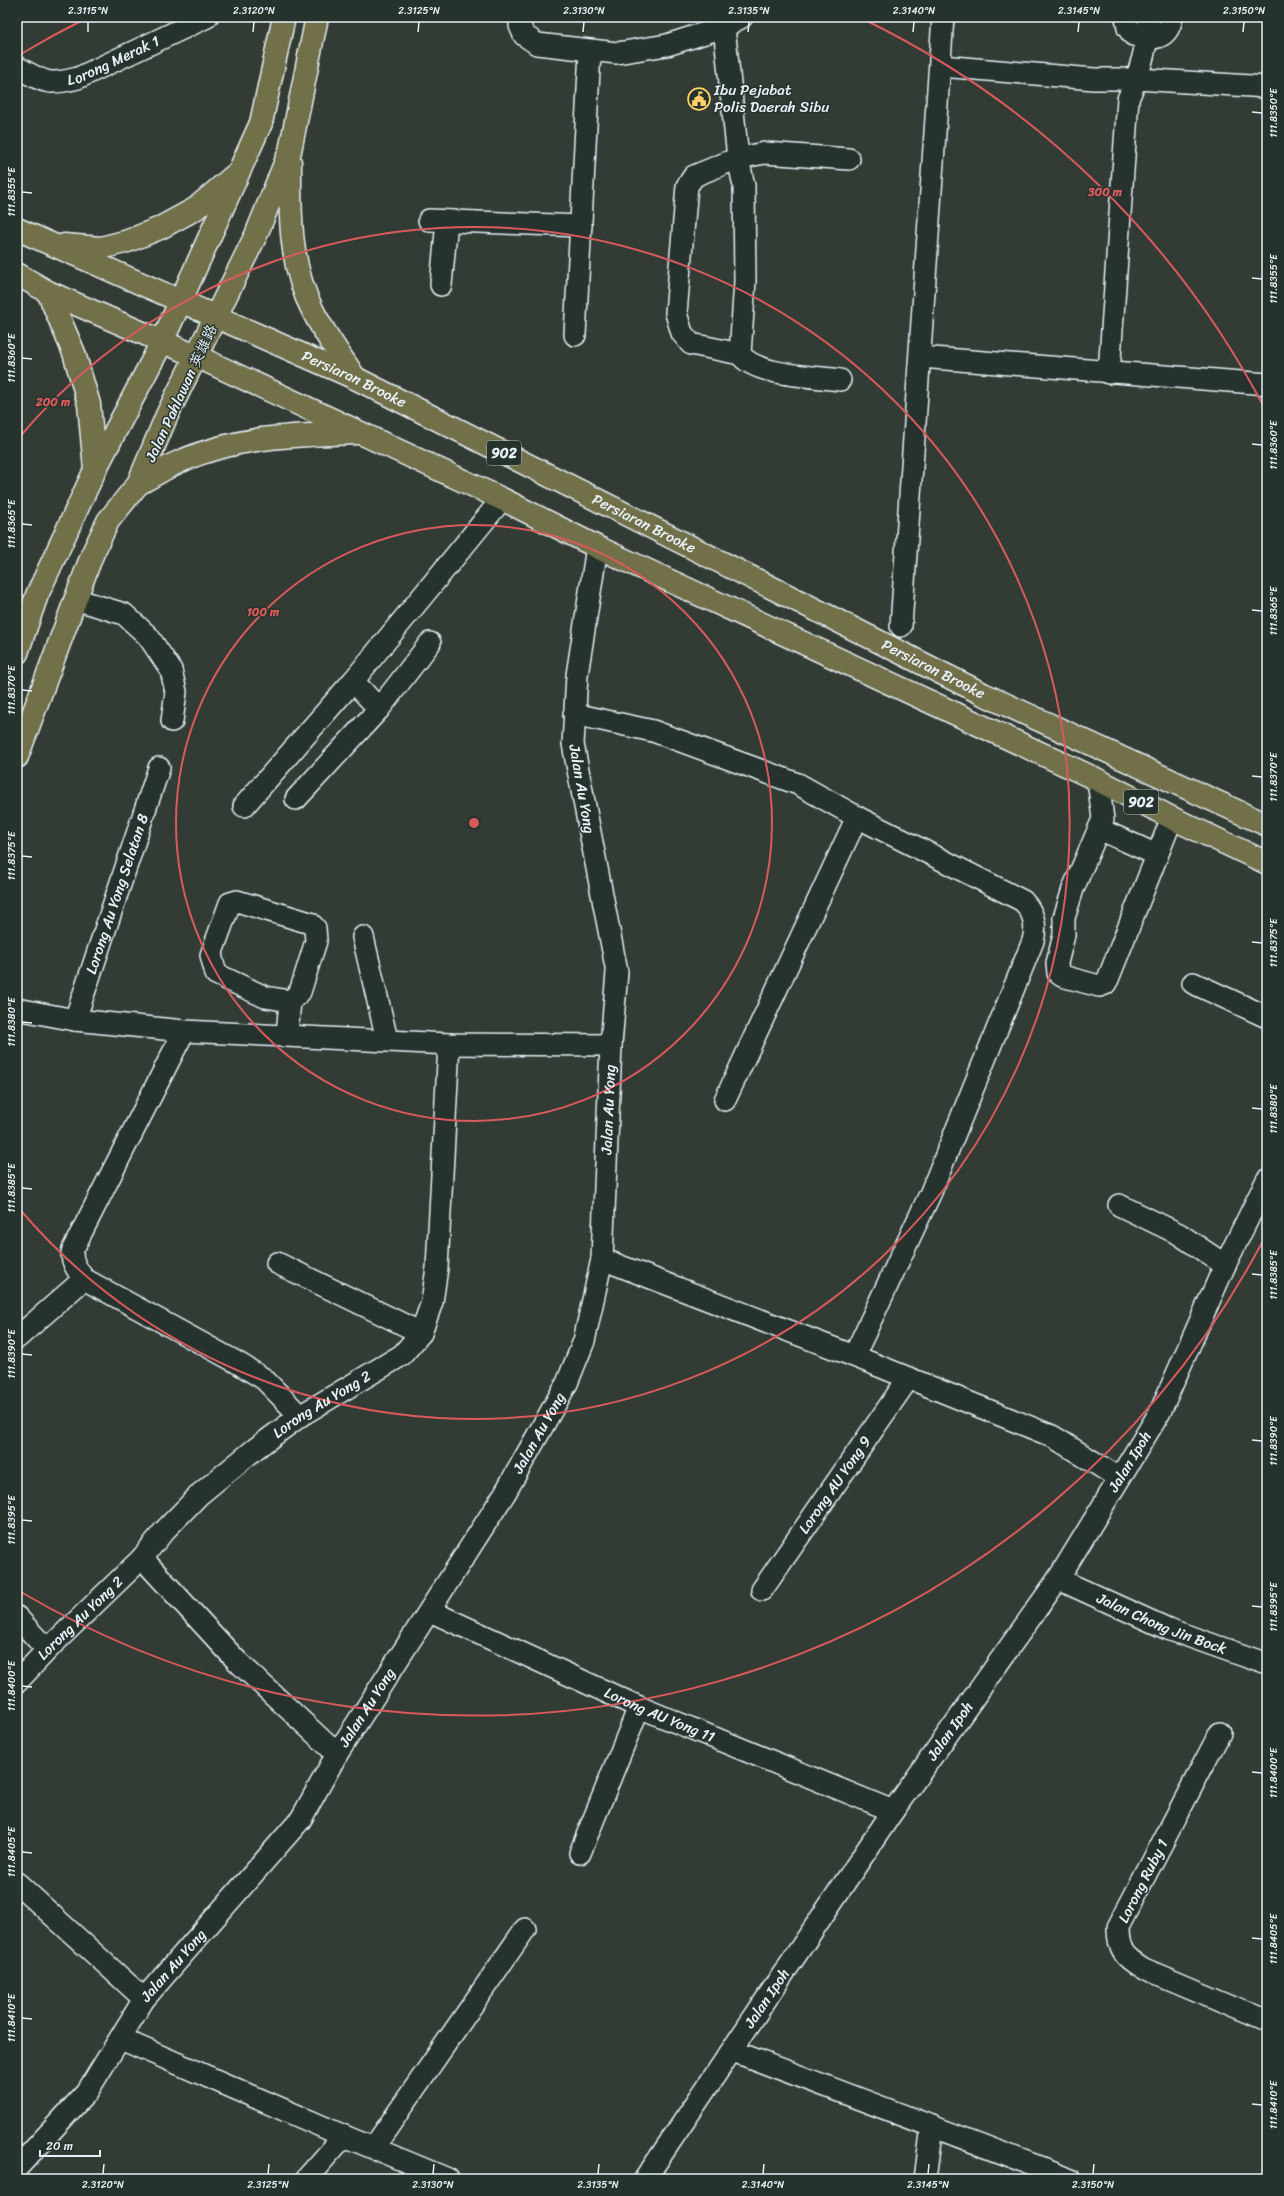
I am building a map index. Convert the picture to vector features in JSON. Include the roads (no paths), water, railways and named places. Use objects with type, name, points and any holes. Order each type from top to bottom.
[{"type":"main road","points":[[17,653],[37,595],[95,470],[181,303],[261,123],[278,51],[284,17]]},
{"type":"main road","name":"Jalan Pahlawan 英雄路","points":[[17,757],[92,555],[108,521],[138,484],[167,416],[198,356],[256,235],[290,151],[317,17]]},
{"type":"main road","points":[[290,151],[290,217],[295,261],[313,310],[355,378]]},
{"type":"main road","points":[[47,243],[101,248],[128,241],[160,228],[195,209],[239,172]]},
{"type":"main road","name":"Persiaran Brooke","points":[[17,229],[181,303],[355,378],[983,694],[1030,714],[1267,825]]},
{"type":"main road","name":"Persiaran Brooke","points":[[17,274],[48,292],[162,342],[198,356],[502,499],[597,547],[974,724],[1015,741],[1098,780],[1172,818],[1267,863]]},
{"type":"main road","points":[[48,292],[74,353],[88,404],[95,470]]},
{"type":"main road","points":[[138,484],[181,461],[228,445],[279,436],[360,433]]},
{"type":"street","name":"Lorong Merak 1","points":[[17,67],[45,82],[60,83],[78,78],[207,17]]},
{"type":"street","points":[[520,17],[520,26],[524,35],[537,44],[617,54],[667,45],[724,27],[742,17]]},
{"type":"street","points":[[901,626],[941,66],[943,17]]},
{"type":"street","points":[[1126,17],[1128,28],[1133,36],[1148,40],[1165,34],[1170,28],[1172,17]]},
{"type":"street","points":[[1109,373],[1128,98],[1137,79],[1148,40],[1149,17]]},
{"type":"street","points":[[724,27],[738,158],[744,186],[746,216],[745,281],[740,354],[744,360],[765,370],[840,380]]},
{"type":"street","points":[[575,335],[590,51]]},
{"type":"street","points":[[941,66],[1094,79],[1137,79],[1267,87]]},
{"type":"street","points":[[740,354],[691,344],[682,333],[676,313],[687,186],[694,176],[738,158],[765,153],[849,159]]},
{"type":"street","points":[[441,285],[438,220],[580,226]]},
{"type":"street","points":[[920,357],[1109,373],[1267,384]]},
{"type":"street","points":[[244,806],[353,682],[502,499]]},
{"type":"street","name":"Jalan Au Yong","points":[[17,2168],[87,2092],[121,2039],[144,1999],[301,1819],[337,1754],[430,1612],[505,1493],[567,1383],[584,1341],[602,1259],[611,1046],[617,972],[573,744],[577,674],[597,547]]},
{"type":"street","points":[[75,599],[124,614],[148,636],[171,670],[176,692],[172,721]]},
{"type":"street","points":[[296,799],[379,709],[430,643]]},
{"type":"street","points":[[353,682],[379,709]]},
{"type":"street","points":[[574,714],[660,734],[798,784],[857,817],[1022,901],[1030,908],[1035,920],[1036,931],[1033,941],[931,1192],[854,1356]]},
{"type":"street","name":"Lorong Au Yong Selatan 8","points":[[75,1020],[159,768]]},
{"type":"street","points":[[1098,780],[1103,819],[1072,889],[1064,918],[1064,935],[1057,963],[1058,973],[1062,976],[1099,986],[1105,984],[1172,818]]},
{"type":"street","points":[[725,1100],[857,817]]},
{"type":"street","points":[[1098,829],[1157,855]]},
{"type":"street","points":[[287,1035],[290,1001],[300,992],[316,941],[315,928],[310,923],[243,901],[230,903],[211,955],[216,974],[265,997],[290,1001]]},
{"type":"street","points":[[1035,920],[1064,918]]},
{"type":"street","points":[[363,938],[387,1040]]},
{"type":"street","points":[[1193,983],[1267,1017]]},
{"type":"street","points":[[17,1009],[75,1020],[184,1030],[449,1044],[611,1046]]},
{"type":"street","points":[[184,1030],[73,1248],[72,1257],[76,1269],[84,1279],[238,1363],[264,1379],[300,1416]]},
{"type":"street","name":"Lorong Au Yong 2","points":[[17,1682],[49,1648],[142,1558],[164,1531],[200,1494],[300,1416],[402,1355],[421,1333],[432,1302],[437,1268],[449,1044]]},
{"type":"street","name":"Jalan Ipoh","points":[[645,2179],[893,1811],[1058,1579],[1160,1412],[1225,1265],[1267,1180]]},
{"type":"street","points":[[1119,1205],[1179,1234],[1225,1265]]},
{"type":"street","points":[[602,1259],[854,1356],[1052,1436],[1119,1478]]},
{"type":"street","points":[[277,1263],[421,1333]]},
{"type":"street","points":[[17,1338],[84,1279]]},
{"type":"street","name":"Lorong AU Yong 9","points":[[762,1590],[908,1379]]},
{"type":"street","points":[[142,1558],[237,1661],[337,1754]]},
{"type":"street","name":"Jalan Chong Jin Bock","points":[[1058,1579],[1168,1629],[1267,1664]]},
{"type":"street","name":"Lorong AU Yong 11","points":[[430,1612],[639,1707],[893,1811]]},
{"type":"street","points":[[17,1617],[38,1640],[49,1648]]},
{"type":"street","points":[[580,1853],[639,1707]]},
{"type":"street","name":"Lorong Ruby 1","points":[[1220,1733],[1118,1927],[1118,1943],[1123,1953],[1132,1962],[1144,1969],[1267,2021]]},
{"type":"street","points":[[17,1883],[144,1999]]},
{"type":"street","points":[[374,2147],[525,1929]]},
{"type":"street","points":[[121,2039],[344,2136],[374,2147],[448,2179]]},
{"type":"street","points":[[732,2051],[1071,2179]]},
{"type":"street","points":[[925,2179],[932,2126]]},
{"type":"street","points":[[306,2179],[344,2136]]},
{"type":"place","name":"Ibu Pejabat Polis Daerah Sibu","points":[[699,99]]}]
